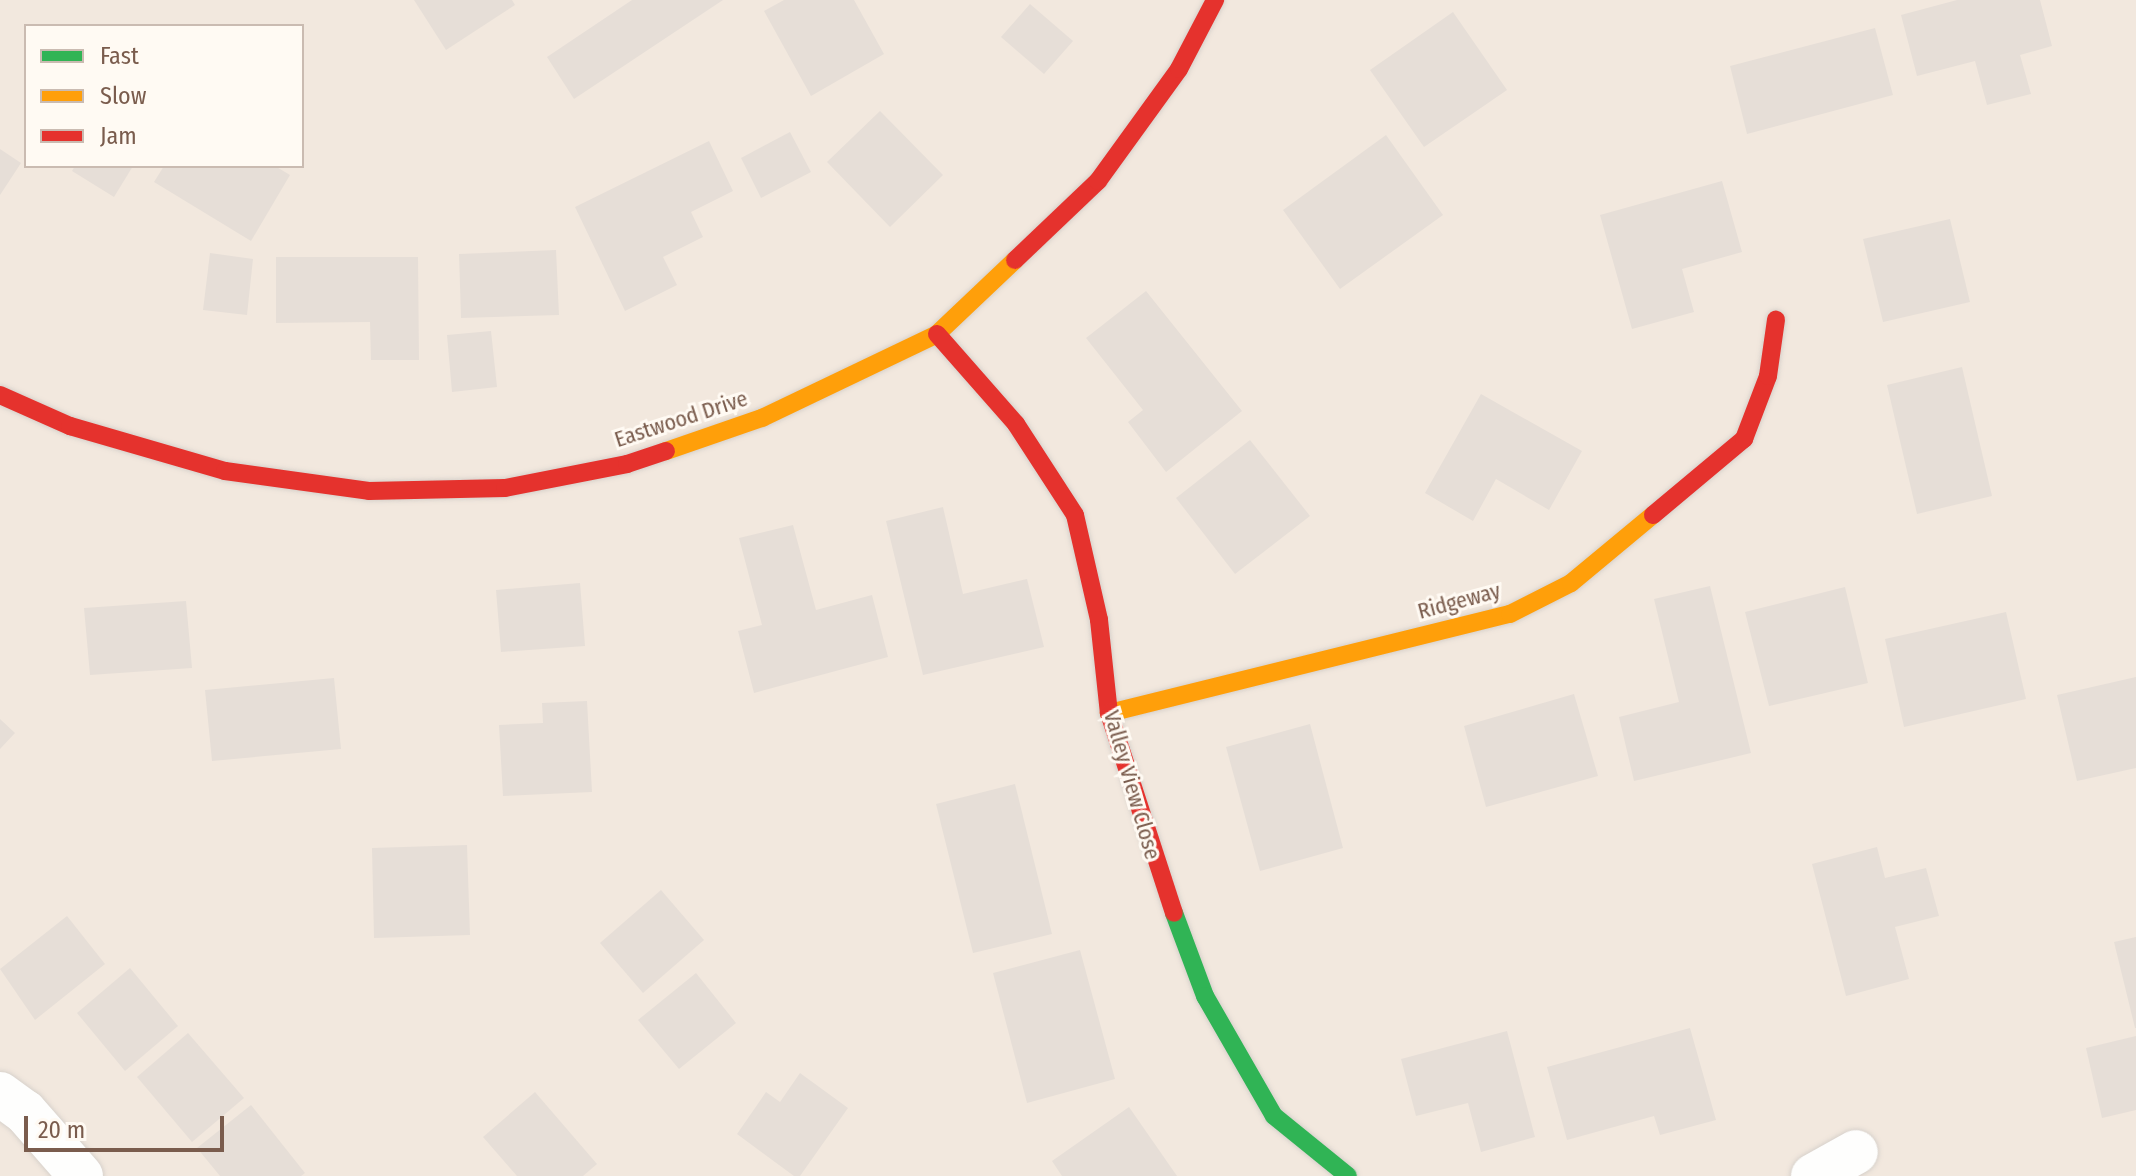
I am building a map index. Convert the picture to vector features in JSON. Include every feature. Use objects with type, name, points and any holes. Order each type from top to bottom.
[{"type":"street","name":"Eastwood Drive","points":[[0,395],[70,426],[225,471],[369,491],[505,488],[627,464],[762,418],[937,334],[1098,181],[1179,69],[1215,0]]},
{"type":"street","name":"Ridgeway","points":[[1109,713],[1510,614],[1571,583],[1744,439],[1768,376],[1776,320]]},
{"type":"street","name":"Valley View Close","points":[[937,334],[1016,424],[1075,515],[1099,620],[1109,713],[1150,850],[1205,996],[1274,1116],[1348,1176]]},
{"type":"street","points":[[0,1094],[25,1112],[81,1176]]},
{"type":"street","points":[[1813,1176],[1856,1152]]},
{"type":"shaded area","points":[[0,0],[2136,0],[2136,1176],[0,1176]]},
{"type":"building","points":[[414,0],[512,0],[515,5],[446,50]]},
{"type":"building","points":[[632,0],[723,0],[574,99],[547,57]]},
{"type":"building","points":[[784,0],[854,0],[884,54],[811,96],[764,11]]},
{"type":"building","points":[[1957,0],[2040,0],[2052,46],[2020,55],[2031,94],[1987,105],[1975,61],[1917,76],[1901,15]]},
{"type":"building","points":[[1030,4],[1073,41],[1044,74],[1001,37]]},
{"type":"building","points":[[1453,12],[1507,90],[1424,147],[1370,70]]},
{"type":"building","points":[[1875,28],[1893,95],[1747,134],[1730,66]]},
{"type":"building","points":[[880,111],[943,175],[890,227],[827,162]]},
{"type":"building","points":[[790,132],[811,172],[761,198],[741,158]]},
{"type":"building","points":[[1386,135],[1443,215],[1340,289],[1283,210]]},
{"type":"building","points":[[709,141],[733,191],[691,212],[703,237],[663,257],[677,285],[625,311],[575,207]]},
{"type":"building","points":[[0,149],[21,163],[0,195]]},
{"type":"building","points":[[74,168],[132,168],[114,197],[72,171]]},
{"type":"building","points":[[163,168],[278,168],[290,175],[251,241],[154,182]]},
{"type":"building","points":[[1722,181],[1742,252],[1682,269],[1694,312],[1632,329],[1600,215]]},
{"type":"building","points":[[1950,219],[1970,302],[1883,322],[1863,239]]},
{"type":"building","points":[[556,250],[559,315],[461,318],[459,254]]},
{"type":"building","points":[[210,253],[253,259],[247,315],[203,310]]},
{"type":"building","points":[[276,257],[418,257],[419,360],[371,360],[370,322],[276,323]]},
{"type":"building","points":[[1146,291],[1242,411],[1166,472],[1128,422],[1143,410],[1086,338]]},
{"type":"building","points":[[491,331],[497,387],[452,392],[447,335]]},
{"type":"building","points":[[1962,367],[1992,496],[1917,514],[1887,385]]},
{"type":"building","points":[[1481,394],[1582,451],[1549,510],[1496,479],[1473,521],[1425,493]]},
{"type":"building","points":[[1250,440],[1310,516],[1235,574],[1176,498]]},
{"type":"building","points":[[943,507],[963,594],[1027,579],[1044,647],[923,675],[886,521]]},
{"type":"building","points":[[793,525],[816,610],[872,595],[888,657],[754,693],[738,631],[762,625],[739,538]]},
{"type":"building","points":[[580,583],[585,646],[501,652],[496,590]]},
{"type":"building","points":[[1710,586],[1751,753],[1634,781],[1619,717],[1679,702],[1654,599]]},
{"type":"building","points":[[1845,587],[1868,683],[1769,706],[1745,612]]},
{"type":"building","points":[[186,601],[192,668],[90,675],[84,608]]},
{"type":"building","points":[[2006,612],[2026,699],[1904,727],[1885,639]]},
{"type":"building","points":[[2136,677],[2136,768],[2077,781],[2057,695]]},
{"type":"building","points":[[334,678],[341,749],[212,761],[205,690]]},
{"type":"building","points":[[1574,694],[1598,776],[1486,807],[1464,726]]},
{"type":"building","points":[[587,701],[592,792],[503,796],[499,725],[543,723],[542,703]]},
{"type":"building","points":[[0,719],[15,733],[0,749]]},
{"type":"building","points":[[1310,724],[1343,848],[1260,871],[1226,747]]},
{"type":"building","points":[[1015,784],[1052,934],[973,953],[936,804]]},
{"type":"building","points":[[467,845],[470,935],[374,938],[372,848]]},
{"type":"building","points":[[1877,847],[1885,878],[1926,868],[1939,916],[1895,927],[1909,979],[1846,996],[1812,864]]},
{"type":"building","points":[[661,890],[704,940],[643,993],[600,943]]},
{"type":"building","points":[[67,916],[105,964],[35,1020],[0,969]]},
{"type":"building","points":[[2136,937],[2136,1028],[2135,1028],[2114,942]]},
{"type":"building","points":[[1080,950],[1115,1079],[1027,1103],[993,973]]},
{"type":"building","points":[[130,968],[178,1026],[125,1071],[77,1013]]},
{"type":"building","points":[[696,973],[736,1023],[679,1069],[638,1020]]},
{"type":"building","points":[[1690,1028],[1716,1120],[1660,1135],[1654,1116],[1567,1140],[1547,1067]]},
{"type":"building","points":[[1507,1031],[1535,1137],[1481,1152],[1468,1103],[1416,1116],[1401,1059]]},
{"type":"building","points":[[188,1033],[244,1098],[192,1142],[137,1077]]},
{"type":"building","points":[[2136,1036],[2136,1110],[2102,1118],[2086,1048]]},
{"type":"building","points":[[800,1073],[848,1108],[800,1176],[794,1176],[737,1134],[766,1092],[780,1102]]},
{"type":"building","points":[[535,1092],[597,1164],[583,1176],[517,1176],[483,1137]]},
{"type":"building","points":[[251,1105],[305,1173],[301,1176],[220,1176],[197,1148]]},
{"type":"building","points":[[1129,1107],[1177,1176],[1062,1176],[1052,1161]]},
{"type":"traffic: fast","points":[[1174,913],[1205,996],[1274,1116],[1348,1176]]},
{"type":"traffic: slow","points":[[666,451],[762,418],[937,334],[1015,260]]},
{"type":"traffic: slow","points":[[1109,713],[1510,614],[1571,583],[1653,515]]},
{"type":"traffic: jam","points":[[1015,260],[1098,181],[1179,69],[1215,0]]},
{"type":"traffic: jam","points":[[1653,515],[1744,439],[1768,376],[1776,320]]},
{"type":"traffic: jam","points":[[937,334],[1016,424],[1075,515],[1099,620],[1109,713],[1174,913]]},
{"type":"traffic: jam","points":[[0,395],[70,426],[225,471],[369,491],[505,488],[627,464],[666,451]]}]
